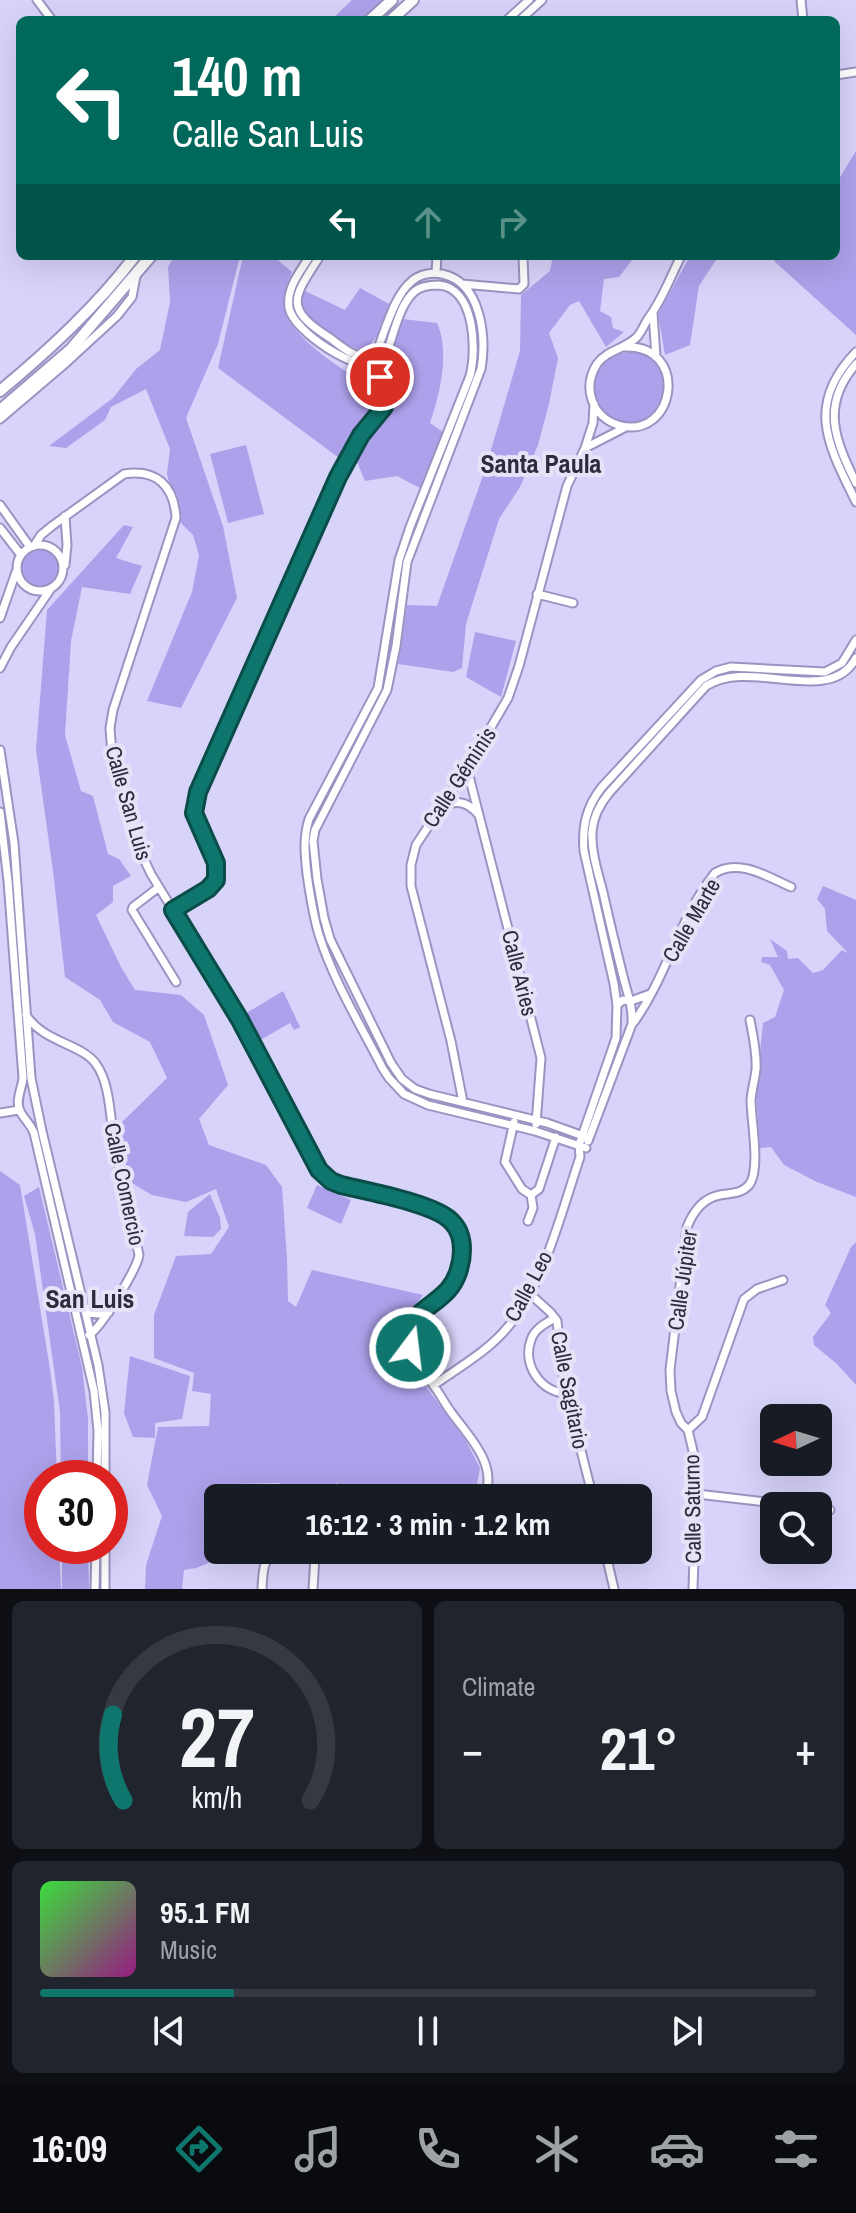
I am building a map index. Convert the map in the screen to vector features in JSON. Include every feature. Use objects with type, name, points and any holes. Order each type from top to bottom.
[{"type":"main road","points":[[374,16],[392,0]]},
{"type":"main road","points":[[395,16],[413,0]]},
{"type":"main road","points":[[0,391],[62,338],[132,260]]},
{"type":"main road","points":[[0,410],[71,349],[148,260]]},
{"type":"street","points":[[511,16],[529,0]]},
{"type":"street","points":[[524,16],[542,0]]},
{"type":"street","points":[[307,260],[294,280],[289,307],[295,321],[306,333],[351,362],[374,367],[381,365],[407,302],[425,286],[441,285],[461,297],[468,310],[474,360],[399,560],[378,688],[306,829],[305,853],[315,921],[322,944],[383,1069],[404,1094],[428,1105],[535,1131],[583,1147]]},
{"type":"street","points":[[318,260],[299,290],[297,306],[301,317],[354,355],[370,357],[376,353],[407,286],[419,277],[436,273],[462,284],[476,306],[482,340],[481,369],[407,562],[387,690],[315,830],[314,852],[330,939],[391,1063],[402,1079],[415,1089],[429,1094],[547,1123],[586,1137]]},
{"type":"street","points":[[436,273],[437,260]]},
{"type":"street","points":[[462,284],[519,289],[524,284],[523,260]]},
{"type":"street","name":"Calle Géminis","points":[[461,1112],[463,1101],[451,1041],[410,880],[413,852],[508,698],[567,486],[593,423],[594,404],[590,388],[596,365],[608,353],[623,347],[642,331],[679,260]]},
{"type":"street","points":[[0,419],[117,316],[132,297],[137,273]]},
{"type":"street","points":[[653,313],[656,357]]},
{"type":"street","points":[[594,404],[605,418],[615,424],[635,426],[657,416],[666,402],[669,386],[662,363],[638,348],[623,347]]},
{"type":"street","points":[[854,486],[827,435],[826,406],[838,375],[856,352]]},
{"type":"street","points":[[173,910],[208,889],[216,880],[216,863],[194,813],[195,799],[338,477],[361,435],[384,407],[383,386],[370,357]]},
{"type":"street","points":[[856,364],[836,397],[833,425],[854,486],[856,502]]},
{"type":"street","points":[[585,448],[627,426]]},
{"type":"street","name":"Calle San Luis","points":[[32,546],[41,535],[115,478],[129,473],[145,473],[162,482],[174,501],[176,518],[113,710],[110,728],[112,755],[142,855],[240,1020],[319,1170],[341,1185],[434,1210],[451,1220],[456,1228],[462,1246],[456,1277],[444,1294],[420,1311],[412,1323],[409,1340],[414,1359],[482,1455],[488,1470],[488,1484]]},
{"type":"street","points":[[0,505],[32,546]]},
{"type":"street","points":[[0,668],[11,647],[59,581],[67,545],[65,516]]},
{"type":"street","points":[[0,528],[21,555]]},
{"type":"street","points":[[0,618],[21,555],[32,546],[43,545],[55,551],[61,558],[63,571]]},
{"type":"street","points":[[17,570],[20,580],[27,587],[41,591],[51,589]]},
{"type":"street","points":[[537,594],[573,603]]},
{"type":"street","points":[[586,1137],[616,1038],[617,1024],[617,1005],[584,851],[585,822],[596,795],[708,675],[731,667],[825,672],[842,663],[856,640]]},
{"type":"street","points":[[586,1137],[632,1024],[631,1001],[595,861],[592,834],[596,812],[604,799],[712,682],[731,676],[826,680],[848,669],[856,658]]},
{"type":"street","points":[[0,750],[14,843],[26,1015],[37,1108],[98,1363],[105,1412],[105,1460]]},
{"type":"street","name":"Calle Aries","points":[[467,768],[541,1058],[535,1131]]},
{"type":"street","points":[[438,810],[463,802],[480,816]]},
{"type":"street","points":[[0,812],[23,1078],[18,1101],[34,1133],[80,1326],[97,1409],[97,1460]]},
{"type":"street","name":"Calle Marte","points":[[632,1024],[644,1007],[680,930],[715,873],[722,868],[741,868],[791,887]]},
{"type":"street","points":[[159,887],[132,910],[176,982]]},
{"type":"street","points":[[345,993],[353,989]]},
{"type":"street","points":[[617,1005],[623,1000],[631,1001],[650,994]]},
{"type":"street","name":"Calle Comercio","points":[[26,1015],[45,1034],[91,1058],[101,1074],[107,1097],[139,1255],[136,1266],[101,1326],[92,1335]]},
{"type":"street","name":"Calle Júpiter","points":[[688,1430],[676,1412],[670,1370],[687,1227],[691,1216],[702,1204],[718,1195],[737,1193],[753,1178],[751,1099],[756,1068],[750,1020]]},
{"type":"street","points":[[617,1024],[623,1028],[632,1024]]},
{"type":"street","points":[[29,1047],[45,1034]]},
{"type":"street","points":[[0,1113],[31,1115],[37,1108]]},
{"type":"street","points":[[516,1116],[505,1162],[522,1189],[531,1195],[533,1203],[528,1221]]},
{"type":"street","points":[[545,1134],[543,1128],[547,1123]]},
{"type":"street","points":[[569,1141],[570,1130]]},
{"type":"street","points":[[531,1195],[539,1189],[556,1137]]},
{"type":"street","name":"Calle Leo","points":[[434,1385],[510,1325],[529,1293],[549,1248],[586,1137]]},
{"type":"street","points":[[688,1430],[702,1417],[744,1299],[757,1289],[783,1280]]},
{"type":"street","name":"Calle Sagitario","points":[[529,1293],[555,1318],[566,1393],[589,1484]]},
{"type":"street","points":[[85,1306],[96,1314],[109,1312]]},
{"type":"street","points":[[555,1318],[535,1332],[529,1357],[540,1382],[566,1393]]},
{"type":"street","points":[[80,1326],[86,1335],[92,1335]]},
{"type":"street","points":[[88,1365],[92,1358],[98,1363]]},
{"type":"street","name":"Calle Saturno","points":[[688,1430],[697,1468],[693,1589]]},
{"type":"street","points":[[697,1494],[760,1501]]},
{"type":"street","points":[[95,1589],[96,1564]]},
{"type":"street","points":[[105,1564],[105,1589]]},
{"type":"street","points":[[262,1589],[266,1564]]},
{"type":"street","points":[[313,1589],[315,1564]]},
{"type":"street","points":[[608,1564],[614,1589]]},
{"type":"shaded area","points":[[352,0],[388,0],[370,16],[335,16]]},
{"type":"shaded area","points":[[856,151],[856,335],[774,261],[840,260],[840,177]]},
{"type":"shaded area","points":[[172,260],[239,260],[218,344],[186,418],[223,526],[237,598],[181,708],[147,701],[192,592],[199,555],[193,535],[179,521],[167,474],[170,449],[146,389],[111,407],[105,420],[66,448],[49,446],[113,398],[136,369],[160,350],[170,302],[168,267]]},
{"type":"shaded area","points":[[242,260],[278,260],[292,272],[284,299],[289,320],[320,353],[369,387],[371,407],[339,458],[218,368]]},
{"type":"shaded area","points":[[552,260],[632,260],[619,277],[604,279],[600,311],[611,317],[613,328],[624,332],[606,347],[579,301],[570,305],[549,333],[558,358],[549,404],[538,445],[520,487],[499,519],[466,624],[462,668],[453,672],[398,664],[407,605],[437,606],[486,467],[520,351],[521,295],[550,271]]},
{"type":"shaded area","points":[[688,260],[716,260],[699,286],[690,345],[665,355],[658,314]]},
{"type":"shaded area","points":[[360,288],[391,305],[381,330],[365,351],[322,332],[307,320],[301,309],[303,290],[345,310]]},
{"type":"shaded area","points":[[403,319],[437,323],[443,347],[440,386],[430,423],[443,432],[420,488],[397,476],[365,481],[355,457],[385,415],[389,404],[387,363]]},
{"type":"shaded area","points":[[630,352],[650,358],[660,368],[666,388],[660,408],[650,418],[630,424],[610,418],[600,408],[594,388],[600,368],[610,358]]},
{"type":"shaded area","points":[[246,445],[264,514],[228,523],[210,454]]},
{"type":"shaded area","points":[[124,525],[133,527],[116,558],[142,566],[130,594],[82,587],[71,641],[65,735],[81,791],[93,796],[108,854],[119,859],[131,876],[113,886],[113,902],[96,915],[135,990],[181,995],[204,1015],[228,1085],[199,1119],[209,1145],[266,1165],[282,1187],[288,1301],[296,1307],[312,1270],[423,1295],[409,1314],[402,1343],[417,1374],[466,1441],[480,1468],[477,1484],[204,1484],[206,1564],[184,1570],[184,1589],[145,1589],[146,1565],[162,1516],[147,1485],[158,1427],[209,1426],[211,1394],[192,1391],[194,1373],[154,1358],[154,1315],[176,1256],[211,1254],[229,1227],[216,1189],[186,1202],[152,1195],[130,1182],[117,1127],[167,1078],[150,1042],[113,1022],[100,1000],[65,977],[36,750],[47,610]]},
{"type":"shaded area","points":[[40,545],[56,552],[63,568],[56,584],[40,591],[24,584],[17,568],[24,552]]},
{"type":"shaded area","points":[[475,632],[516,641],[501,697],[466,677]]},
{"type":"shaded area","points":[[823,886],[856,900],[856,1197],[784,1165],[771,1147],[760,1148],[756,1093],[763,1023],[775,1017],[784,990],[770,965],[761,962],[762,957],[778,957],[770,939],[787,951],[788,959],[798,958],[813,973],[823,970],[842,950],[848,953],[827,931],[825,909],[817,899]]},
{"type":"shaded area","points":[[283,991],[300,1027],[294,1030],[290,1023],[257,1042],[243,1015]]},
{"type":"shaded area","points":[[0,1171],[20,1185],[54,1401],[56,1460],[24,1460],[24,1564],[60,1564],[61,1589],[0,1589]]},
{"type":"shaded area","points":[[317,1185],[351,1200],[341,1224],[307,1208]]},
{"type":"shaded area","points":[[39,1187],[82,1367],[88,1419],[88,1460],[61,1460],[60,1412],[35,1234],[24,1196]]},
{"type":"shaded area","points":[[210,1194],[221,1229],[213,1237],[184,1236],[188,1212]]},
{"type":"shaded area","points":[[856,1242],[856,1385],[814,1345],[813,1337],[831,1313],[825,1305]]},
{"type":"shaded area","points":[[130,1356],[190,1376],[182,1419],[155,1423],[155,1438],[133,1437],[124,1413]]},
{"type":"shaded area","points":[[62,1564],[88,1564],[89,1589],[62,1589]]},
{"type":"district","name":"Santa Paula","points":[[541,463]]},
{"type":"district","name":"San Luis","points":[[90,1298]]},
{"type":"route","points":[[380,377],[384,407],[361,435],[338,477],[193,807],[197,824],[216,863],[216,880],[208,889],[173,910],[240,1020],[324,1176],[341,1185],[434,1210],[451,1220],[460,1235],[462,1256],[456,1277],[450,1288],[420,1311],[412,1323],[410,1348]]}]
